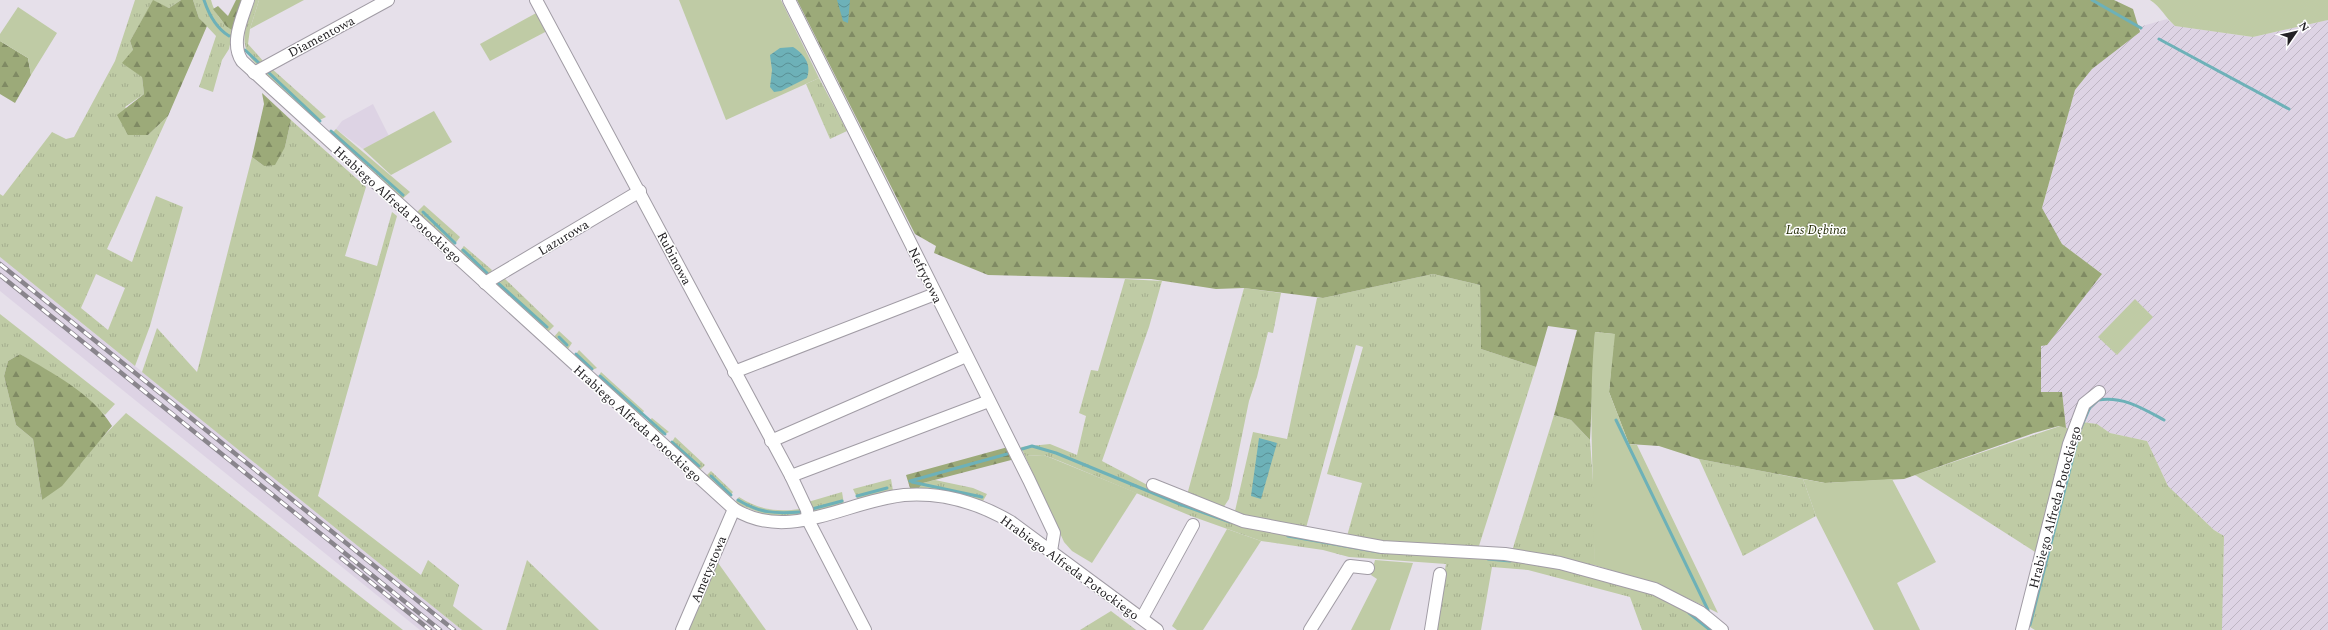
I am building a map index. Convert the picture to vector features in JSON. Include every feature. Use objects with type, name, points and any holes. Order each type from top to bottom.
[{"type":"street","name":"Hrabiego Alfreda Potockiego","points":[[248,0],[237,36],[237,51],[242,61],[734,509],[757,520],[771,523],[790,523],[808,520],[889,498],[924,495],[944,496],[960,499],[995,513],[1051,551],[1157,630]]},
{"type":"street","name":"Diamentowa","points":[[254,73],[388,0]]},
{"type":"street","name":"Rubinowa","points":[[536,0],[640,191],[734,372],[791,476],[807,510],[808,520],[865,630]]},
{"type":"street","name":"Nefrytowa","points":[[788,0],[1054,533],[1051,551]]},
{"type":"street","name":"Lazurowa","points":[[485,283],[640,191]]},
{"type":"street","points":[[734,372],[934,294]]},
{"type":"street","points":[[771,441],[966,356]]},
{"type":"street","name":"Hrabiego Alfreda Potockiego","points":[[2022,630],[2069,444],[2084,404],[2099,392]]},
{"type":"street","points":[[791,476],[989,401]]},
{"type":"street","points":[[1153,485],[1243,521],[1382,547],[1505,554],[1560,563],[1655,589],[1700,612],[1722,630]]},
{"type":"street","name":"Ametystowa","points":[[682,630],[734,509]]},
{"type":"street","points":[[1142,618],[1193,525]]},
{"type":"street","points":[[1310,630],[1350,566],[1368,568]]},
{"type":"street","points":[[1431,630],[1440,574]]},
{"type":"shaded area","points":[[2167,19],[2175,26],[2253,37],[2328,20],[2328,630],[2221,630],[2224,536],[2214,530],[2168,486],[2147,441],[2110,433],[2097,424],[2076,421],[2066,428],[2062,392],[2041,392],[2041,345],[2102,274],[2062,244],[2042,209],[2075,90],[2092,69],[2119,47],[2120,48],[2139,27]]},
{"type":"shaded area","points":[[373,104],[389,136],[363,149],[336,129],[342,121]]},
{"type":"shaded area","points":[[0,257],[462,630],[420,630],[0,291]]},
{"type":"green space","points":[[135,0],[181,0],[169,8],[153,1],[130,41],[142,77],[144,94],[125,107],[148,135],[168,116],[107,249],[132,262],[156,196],[183,207],[150,326],[135,366],[0,257],[0,194],[3,196],[52,132],[66,139],[74,137],[115,61]],"holes":[[[96,274],[125,288],[108,330],[81,308]]]},
{"type":"green space","points":[[153,0],[169,8],[181,0],[193,0],[199,18],[207,26],[168,116],[148,135],[128,135],[117,115],[144,94],[142,77],[122,63],[133,50],[130,41]]},
{"type":"green space","points":[[193,0],[211,0],[219,17],[233,31],[229,49],[222,60],[213,92],[199,87],[216,36],[199,18]]},
{"type":"green space","points":[[236,0],[243,0],[233,31],[226,26],[213,9],[218,6],[228,16]]},
{"type":"green space","points":[[255,0],[259,0],[250,29],[248,44],[264,62],[257,65],[246,50],[245,42],[246,26]]},
{"type":"green space","points":[[259,0],[304,0],[250,29]]},
{"type":"green space","points":[[679,0],[781,0],[819,78],[726,120]]},
{"type":"green space","name":"Las Dębina","points":[[797,0],[2114,0],[2133,9],[2140,32],[2092,69],[2075,90],[2042,208],[2062,244],[2102,274],[2047,345],[2041,346],[2041,392],[2062,392],[2066,428],[2059,426],[2034,433],[1904,479],[1825,483],[1699,459],[1659,446],[1629,444],[1609,392],[1614,334],[1595,332],[1590,440],[1571,420],[1554,415],[1577,330],[1548,326],[1536,367],[1481,349],[1480,285],[1433,274],[1323,298],[1244,288],[1216,289],[1151,279],[988,275],[934,253],[936,246],[915,234]]},
{"type":"green space","points":[[2150,0],[2328,0],[2328,20],[2253,37],[2175,26]]},
{"type":"green space","points":[[18,7],[57,33],[31,75],[28,58],[0,41],[0,34]]},
{"type":"green space","points":[[538,12],[549,30],[490,61],[480,44]]},
{"type":"green space","points":[[0,41],[28,58],[31,75],[15,103],[0,94]]},
{"type":"green space","points":[[271,68],[326,117],[315,122],[265,73]]},
{"type":"green space","points":[[819,78],[847,131],[830,139],[806,84]]},
{"type":"green space","points":[[262,93],[291,120],[285,147],[275,165],[264,166],[252,157],[264,104]]},
{"type":"green space","points":[[434,111],[452,142],[391,175],[363,149]]},
{"type":"green space","points":[[291,120],[366,187],[345,256],[377,266],[392,212],[397,216],[318,496],[421,575],[428,560],[459,585],[453,606],[483,630],[462,630],[142,372],[157,328],[197,372],[252,157],[264,166],[285,147]]},
{"type":"green space","points":[[336,129],[410,192],[401,200],[330,135]]},
{"type":"green space","points":[[424,205],[460,237],[454,245],[417,215],[417,212]]},
{"type":"green space","points":[[464,246],[492,270],[487,277],[460,253]]},
{"type":"green space","points":[[1433,274],[1480,285],[1481,349],[1536,367],[1478,549],[1388,543],[1347,536],[1362,483],[1327,474],[1363,347],[1356,345],[1306,528],[1245,517],[1235,511],[1253,432],[1287,439],[1317,298],[1323,298]]},
{"type":"green space","points":[[503,277],[554,326],[548,332],[494,285]]},
{"type":"green space","points":[[1125,279],[1162,281],[1149,327],[1102,461],[1155,489],[1252,525],[1506,557],[1608,578],[1685,606],[1717,630],[1642,630],[1630,597],[1528,570],[1492,567],[1481,630],[1434,630],[1446,564],[1349,557],[1323,550],[1261,541],[1191,516],[1044,455],[1025,456],[1021,447],[1050,444],[1077,455],[1086,416],[1079,413],[1091,370],[1098,371]]},
{"type":"green space","points":[[1244,288],[1281,293],[1273,333],[1268,332],[1257,377],[1249,401],[1229,499],[1223,508],[1187,495]]},
{"type":"green space","points":[[2135,299],[2153,317],[2117,355],[2098,337]]},
{"type":"green space","points":[[0,314],[115,404],[105,415],[67,383],[20,354],[8,361],[4,376],[16,425],[33,439],[42,500],[126,413],[403,630],[0,630]]},
{"type":"green space","points":[[559,331],[572,343],[568,349],[553,338]]},
{"type":"green space","points":[[1595,332],[1615,334],[1609,392],[1629,444],[1637,445],[1718,613],[1688,598],[1658,586],[1594,565],[1591,419]]},
{"type":"green space","points":[[579,350],[597,368],[589,371],[574,357]]},
{"type":"green space","points":[[20,354],[58,376],[83,394],[104,414],[112,426],[62,486],[42,500],[33,439],[16,425],[4,376],[8,361]]},
{"type":"green space","points":[[601,372],[644,411],[640,417],[598,378]]},
{"type":"green space","points":[[1554,415],[1571,420],[1590,440],[1595,510],[1594,565],[1512,551]]},
{"type":"green space","points":[[652,418],[669,432],[660,436],[646,424]]},
{"type":"green space","points":[[2082,422],[2097,424],[2110,433],[2147,441],[2168,486],[2214,530],[2224,536],[2222,630],[2035,630],[2027,625]]},
{"type":"green space","points":[[2060,426],[2070,429],[2038,548],[2035,552],[1915,475]]},
{"type":"green space","points":[[675,437],[705,465],[700,470],[697,470],[670,445]]},
{"type":"green space","points":[[1008,447],[1015,459],[923,483],[918,489],[910,488],[906,475]]},
{"type":"green space","points":[[1044,455],[1137,493],[1092,563],[1072,551],[1064,542],[1025,456]]},
{"type":"green space","points":[[1699,459],[1803,479],[1816,516],[1743,556]]},
{"type":"green space","points":[[711,471],[733,492],[729,497],[707,479],[707,475]]},
{"type":"green space","points":[[891,479],[893,491],[858,500],[853,489]]},
{"type":"green space","points":[[1803,479],[1825,483],[1892,479],[1936,562],[1897,583],[1920,630],[1874,630],[1816,516]]},
{"type":"green space","points":[[935,480],[973,488],[987,494],[983,501],[958,493],[918,489],[923,483]]},
{"type":"green space","points":[[842,492],[844,504],[814,512],[808,502]]},
{"type":"green space","points":[[739,497],[754,505],[768,509],[800,509],[802,514],[798,517],[766,515],[737,504],[736,501]]},
{"type":"green space","points":[[1227,529],[1261,541],[1203,630],[1177,630],[1172,626]]},
{"type":"green space","points":[[527,560],[599,630],[506,630]]},
{"type":"green space","points":[[716,560],[766,630],[686,630]]},
{"type":"green space","points":[[1375,560],[1413,563],[1390,630],[1351,630],[1377,579],[1371,575]]},
{"type":"green space","points":[[1111,611],[1136,630],[1080,630]]},
{"type":"water","points":[[837,0],[850,0],[848,23],[843,21]]},
{"type":"water","points":[[793,47],[804,56],[808,64],[807,78],[781,91],[774,92],[770,87],[772,70],[770,55],[780,48]]},
{"type":"water","points":[[1259,438],[1277,443],[1261,499],[1251,496]]},
{"type":"waterway","points":[[204,0],[214,21],[220,29],[229,36]]},
{"type":"waterway","points":[[2092,0],[2141,28]]},
{"type":"waterway","points":[[2159,39],[2289,109]]},
{"type":"waterway","points":[[245,50],[259,63]]},
{"type":"waterway","points":[[267,71],[320,121]]},
{"type":"waterway","points":[[331,131],[403,195]]},
{"type":"waterway","points":[[423,212],[455,243]]},
{"type":"waterway","points":[[463,250],[487,273]]},
{"type":"waterway","points":[[497,282],[547,327]]},
{"type":"waterway","points":[[559,337],[567,345]]},
{"type":"waterway","points":[[576,354],[592,369]]},
{"type":"waterway","points":[[600,376],[665,434]]},
{"type":"waterway","points":[[2030,625],[2080,430],[2090,407],[2098,400],[2107,399],[2124,401],[2148,411],[2164,420]]},
{"type":"waterway","points":[[1616,420],[1708,610]]},
{"type":"waterway","points":[[672,442],[699,466]]},
{"type":"waterway","points":[[1022,449],[1032,446],[1056,453],[1182,505],[1230,522]]},
{"type":"waterway","points":[[910,481],[1007,454]]},
{"type":"waterway","points":[[711,476],[731,495]]},
{"type":"waterway","points":[[912,482],[982,497]]},
{"type":"waterway","points":[[857,496],[887,488]]},
{"type":"waterway","points":[[738,500],[753,508],[768,512],[800,512]]},
{"type":"waterway","points":[[812,509],[842,501]]},
{"type":"waterway","points":[[1288,536],[1379,552]]},
{"type":"waterway","points":[[1488,559],[1510,561]]},
{"type":"waterway","points":[[1689,613],[1710,630]]},
{"type":"railway","points":[[0,264],[454,630]]},
{"type":"railway","points":[[0,275],[440,630]]},
{"type":"railway","points":[[341,558],[430,630]]}]
